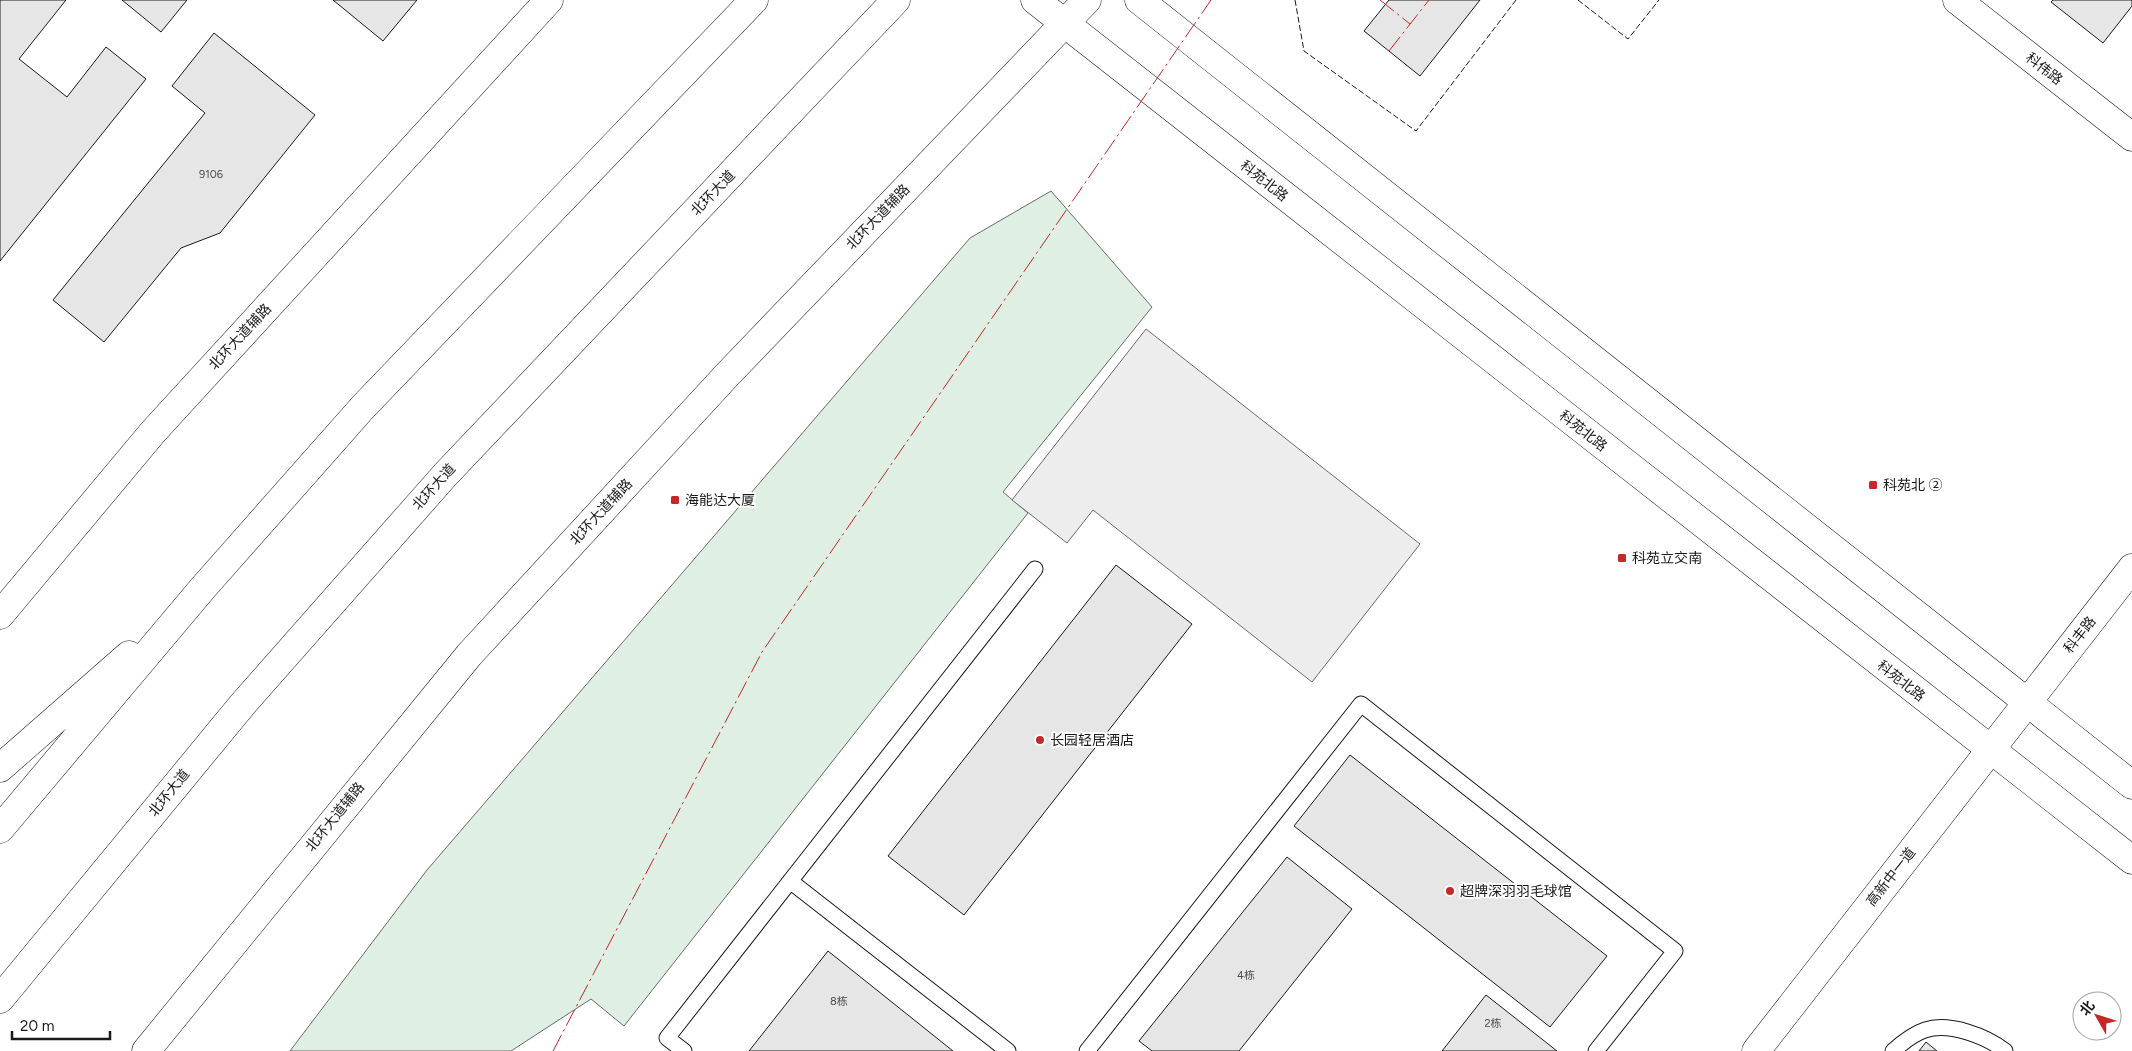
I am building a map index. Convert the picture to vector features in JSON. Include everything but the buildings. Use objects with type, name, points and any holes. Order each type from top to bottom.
[{"type":"main road","name":"北环大道辅路","points":[[0,615],[153,432],[549,0]]},
{"type":"main road","points":[[0,829],[202,589],[363,407],[754,0]]},
{"type":"main road","name":"北环大道","points":[[0,999],[242,705],[445,475],[896,0]]},
{"type":"main road","name":"科苑北路","points":[[1034,0],[2132,860]]},
{"type":"main road","name":"北环大道辅路","points":[[146,1051],[469,655],[727,375],[1087,0]]},
{"type":"main road","points":[[1139,0],[2132,785]]},
{"type":"main road","name":"科伟路","points":[[1957,0],[2132,137]]},
{"type":"main road","name":"科丰路","points":[[2027,703],[2132,568]]},
{"type":"main road","points":[[0,768],[202,589]]},
{"type":"main road","name":"高新中一道","points":[[1756,1051],[2027,703]]},
{"type":"lane","points":[[684,1051],[668,1038],[1034,569]]},
{"type":"lane","points":[[1087,1051],[1361,704],[1675,951],[1596,1051]]},
{"type":"lane","points":[[790,881],[1008,1051]]},
{"type":"lane","points":[[1893,1051],[1906,1040],[1926,1029],[1954,1029],[1991,1040],[2005,1051]]},
{"type":"green space","points":[[1051,191],[1152,307],[1003,492],[1028,513],[624,1026],[591,999],[511,1051],[290,1051],[427,870],[970,238]]},
{"type":"shaded area","points":[[1146,329],[1420,544],[1312,682],[1093,510],[1067,543],[1012,500]]},
{"type":"fence","points":[[1295,0],[1304,51],[1416,131],[1516,0]]},
{"type":"fence","points":[[1578,0],[1628,39],[1659,0]]},
{"type":"power","points":[[553,1051],[762,652],[1211,0]]},
{"type":"power","points":[[1380,0],[1410,24]]},
{"type":"power","points":[[1389,51],[1429,0]]},
{"type":"place","name":"科苑北 ②","points":[[1873,485]]},
{"type":"place","name":"海能达大厦","points":[[675,500]]},
{"type":"place","name":"科苑立交南","points":[[1622,558]]},
{"type":"place","name":"长园轻居酒店","points":[[1040,740]]},
{"type":"place","name":"超牌深羽羽毛球馆","points":[[1450,891]]}]
